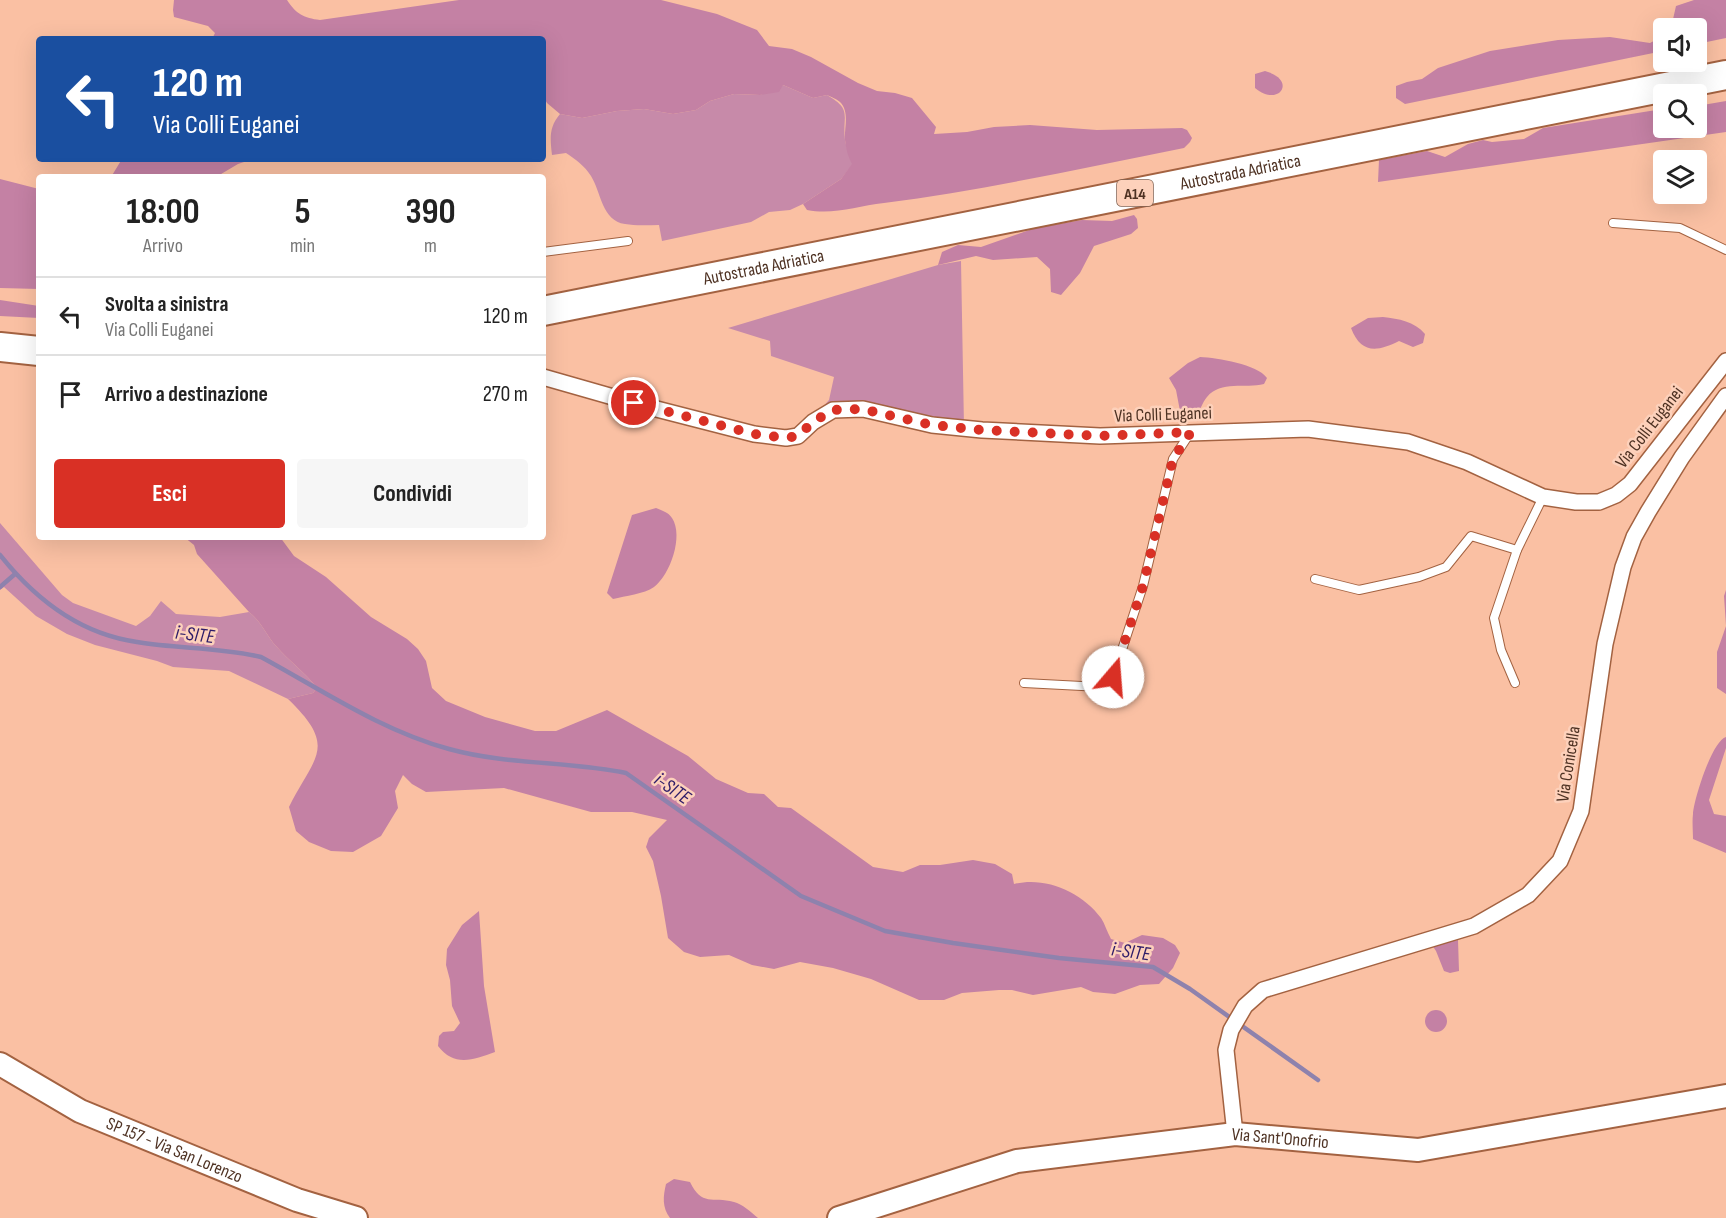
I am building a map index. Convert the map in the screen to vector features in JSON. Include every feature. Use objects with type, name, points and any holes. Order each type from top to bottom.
[{"type":"highway","name":"Autostrada Adriatica","points":[[1707,59],[1726,55]]},
{"type":"highway","name":"Autostrada Adriatica","points":[[546,290],[1653,70]]},
{"type":"highway","name":"Autostrada Adriatica","points":[[546,311],[1726,75]]},
{"type":"highway","points":[[0,328],[36,332]]},
{"type":"highway","points":[[0,347],[36,351]]},
{"type":"street","name":"Via Colli Euganei","points":[[546,378],[754,434],[786,438],[798,436],[813,422],[833,410],[862,409],[932,425],[1100,436],[1308,429],[1408,442],[1467,462],[1543,497],[1576,502],[1599,502],[1616,495],[1630,484],[1726,361]]},
{"type":"street","name":"Via Conicella","points":[[1235,1134],[1226,1050],[1231,1030],[1249,1003],[1263,990],[1474,926],[1528,895],[1560,861],[1581,812],[1605,644],[1623,567],[1648,512],[1682,457],[1726,396]]},
{"type":"street","name":"SP 157 - Via San Lorenzo","points":[[0,1064],[80,1111],[297,1200],[356,1218]]},
{"type":"street","name":"Via Sant'Onofrio","points":[[839,1218],[1017,1161],[1235,1134],[1418,1150],[1726,1096]]},
{"type":"lane","points":[[1612,223],[1680,228],[1726,250]]},
{"type":"lane","points":[[546,252],[628,241]]},
{"type":"lane","points":[[1024,683],[1101,687],[1113,677],[1143,586],[1173,459],[1191,432]]},
{"type":"lane","points":[[1515,683],[1501,650],[1494,618],[1518,550],[1543,497]]},
{"type":"lane","points":[[1315,579],[1359,590],[1419,577],[1446,567],[1471,536],[1518,550]]},
{"type":"shaded area","points":[[174,0],[287,0],[301,14],[320,20],[459,0],[661,0],[717,14],[757,30],[769,46],[792,49],[877,91],[912,98],[936,127],[934,134],[1030,125],[1097,130],[1182,128],[1187,130],[1192,138],[1184,148],[1072,171],[836,211],[807,210],[803,204],[841,179],[852,164],[845,143],[845,110],[840,102],[827,95],[813,98],[783,85],[779,92],[760,95],[734,94],[710,101],[696,110],[673,114],[644,109],[617,111],[582,118],[560,114],[546,101],[546,36],[214,36],[215,33],[208,26],[174,17]]},
{"type":"shaded area","points":[[1694,0],[1726,0],[1726,38],[1707,42],[1707,18],[1673,18],[1676,6]]},
{"type":"shaded area","points":[[1610,37],[1650,43],[1653,41],[1653,53],[1405,104],[1396,98],[1396,86],[1422,79],[1438,68],[1490,51],[1558,40]]},
{"type":"shaded area","points":[[1265,71],[1281,80],[1283,86],[1277,94],[1271,95],[1255,88],[1255,74]]},
{"type":"shaded area","points":[[783,85],[813,98],[827,95],[840,105],[845,114],[844,132],[853,164],[841,179],[803,204],[790,210],[769,212],[751,222],[662,241],[659,225],[617,222],[607,212],[586,169],[566,153],[552,155],[551,133],[560,114],[582,118],[617,111],[644,109],[673,114],[696,110],[710,101],[734,94],[760,95]]},
{"type":"shaded area","points":[[1726,101],[1726,132],[1707,135],[1707,104]]},
{"type":"shaded area","points":[[1653,111],[1653,138],[1684,138],[1378,182],[1379,160],[1427,151],[1445,157],[1468,144],[1483,140],[1492,142],[1524,139],[1543,128]]},
{"type":"shaded area","points":[[120,162],[244,162],[221,174],[113,174]]},
{"type":"shaded area","points":[[0,179],[36,188],[36,289],[0,288]]},
{"type":"shaded area","points":[[1134,215],[1138,228],[1131,234],[1094,246],[1080,273],[1061,295],[1051,292],[1050,269],[1037,257],[993,260],[976,256],[938,265],[942,252],[958,245],[981,247],[1035,228],[1082,220],[1112,221]]},
{"type":"shaded area","points":[[961,261],[964,427],[859,402],[841,402],[822,408],[829,400],[834,377],[771,356],[770,341],[728,328],[938,265]]},
{"type":"shaded area","points":[[0,300],[36,306],[36,318],[0,316]]},
{"type":"shaded area","points":[[1383,317],[1416,326],[1425,334],[1423,343],[1413,347],[1399,341],[1377,349],[1360,343],[1351,328],[1368,318]]},
{"type":"shaded area","points":[[1200,357],[1246,365],[1267,378],[1264,384],[1219,388],[1207,397],[1195,418],[1186,418],[1180,411],[1176,390],[1169,378]]},
{"type":"shaded area","points":[[656,508],[669,514],[675,526],[676,545],[670,565],[654,587],[640,593],[613,599],[607,593],[632,515]]},
{"type":"shaded area","points":[[0,523],[62,595],[73,603],[136,626],[150,616],[161,601],[176,614],[220,617],[249,612],[276,646],[317,688],[313,693],[288,699],[229,671],[173,667],[95,645],[67,634],[36,616],[4,587],[0,590]]},
{"type":"shaded area","points":[[188,540],[282,540],[294,556],[326,577],[371,617],[407,639],[418,649],[426,661],[432,688],[446,701],[485,717],[535,731],[556,731],[607,710],[688,756],[716,779],[748,793],[764,794],[778,807],[791,808],[873,867],[903,872],[920,865],[940,865],[973,860],[995,864],[1012,874],[1014,884],[1038,882],[1050,884],[1084,901],[1101,918],[1111,939],[1125,943],[1142,935],[1163,938],[1175,945],[1180,953],[1173,968],[1159,984],[1140,985],[1115,994],[1093,992],[1081,987],[1033,995],[1012,990],[999,990],[962,993],[944,1000],[919,1000],[871,979],[833,968],[800,962],[774,969],[752,965],[729,955],[700,957],[684,952],[668,938],[653,861],[646,847],[649,838],[667,820],[632,812],[591,812],[504,788],[426,792],[412,784],[403,775],[395,791],[398,808],[381,836],[353,852],[331,851],[309,842],[296,831],[289,807],[313,763],[317,752],[317,741],[313,729],[288,699],[313,693],[317,688],[276,646],[257,620],[197,554],[194,545]]},
{"type":"shaded area","points":[[1726,590],[1726,626],[1724,596]]},
{"type":"shaded area","points":[[1726,626],[1726,694],[1717,688],[1717,652]]},
{"type":"shaded area","points":[[1726,737],[1726,748],[1709,800],[1714,814],[1726,816],[1726,853],[1693,839],[1693,823],[1694,807],[1700,784],[1715,749]]},
{"type":"shaded area","points":[[479,911],[484,986],[495,1052],[464,1060],[451,1057],[438,1046],[439,1036],[443,1032],[454,1031],[460,1023],[452,1006],[446,965],[447,949],[462,925]]},
{"type":"shaded area","points":[[1458,940],[1459,971],[1450,973],[1444,971],[1432,945]]},
{"type":"shaded area","points":[[1436,1010],[1444,1013],[1447,1021],[1444,1029],[1436,1032],[1428,1029],[1425,1021],[1428,1013]]},
{"type":"shaded area","points":[[674,1179],[690,1182],[694,1190],[703,1198],[737,1203],[758,1218],[670,1218],[664,1206],[664,1193],[666,1184]]},
{"type":"waterway","name":"i-SITE","points":[[0,555],[43,600],[77,623],[116,638],[168,646],[230,651],[261,657],[376,721],[449,749],[493,758],[582,766],[626,773],[801,896],[885,931],[1059,958],[1153,967],[1190,989],[1318,1080]]},
{"type":"waterway","points":[[0,587],[15,574]]},
{"type":"route","points":[[634,403],[754,434],[786,438],[798,436],[813,422],[833,410],[862,409],[932,425],[982,430],[1100,436],[1191,432],[1173,459],[1143,586],[1113,677]]}]
